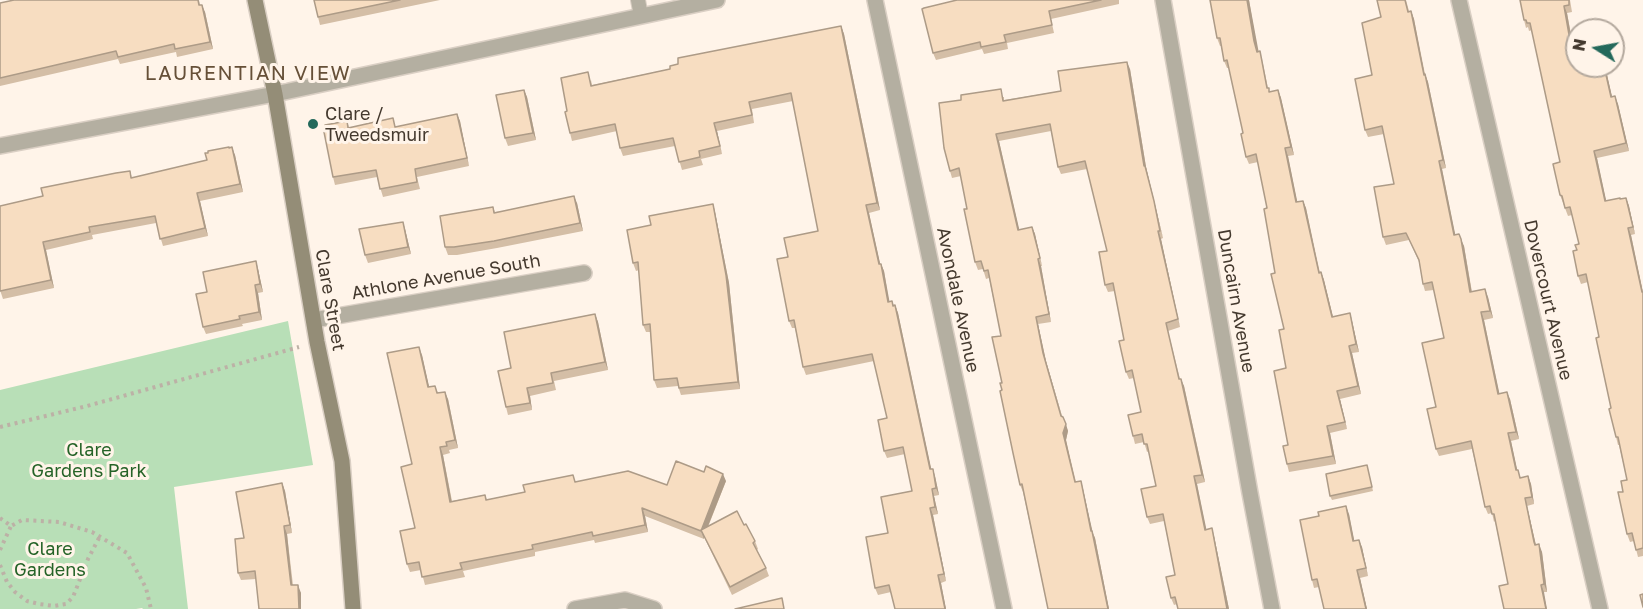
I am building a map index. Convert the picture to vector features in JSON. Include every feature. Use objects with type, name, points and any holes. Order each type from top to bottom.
[{"type":"street","name":"Clare Street","points":[[255,0],[275,94],[317,342],[342,461],[353,609]]},
{"type":"street","points":[[0,146],[275,94],[715,0]]},
{"type":"street","name":"Avondale Avenue","points":[[875,0],[1004,609]]},
{"type":"street","name":"Duncairn Avenue","points":[[1162,0],[1272,609]]},
{"type":"street","name":"Dovercourt Avenue","points":[[1459,0],[1600,609]]},
{"type":"street","name":"Athlone Avenue South","points":[[314,320],[584,273]]},
{"type":"street","points":[[575,609],[627,600],[654,609]]},
{"type":"lane","points":[[638,0],[641,16]]},
{"type":"path","points":[[0,427],[87,406],[317,342]]},
{"type":"path","points":[[0,518],[11,526]]},
{"type":"path","points":[[0,550],[11,526],[22,520],[58,522],[92,532],[127,553],[146,588],[151,609]]},
{"type":"path","points":[[0,565],[7,582],[15,592],[27,600],[54,606],[66,604],[73,597],[100,536]]},
{"type":"green space","name":"Clare Gardens Park","points":[[288,321],[313,465],[174,487],[188,609],[0,609],[0,390]]},
{"type":"building","points":[[14,0],[198,0],[199,5],[202,5],[210,42],[175,49],[174,44],[118,57],[116,51],[0,78],[0,3]]},
{"type":"building","points":[[314,0],[400,0],[318,17]]},
{"type":"building","points":[[957,0],[1101,0],[1049,11],[1052,25],[1004,35],[1006,42],[981,47],[980,42],[933,53],[922,9]]},
{"type":"building","points":[[1210,0],[1247,0],[1254,41],[1257,52],[1260,51],[1267,88],[1269,92],[1278,90],[1291,147],[1285,148],[1296,202],[1303,201],[1319,273],[1321,272],[1332,317],[1350,313],[1356,344],[1349,346],[1358,386],[1337,391],[1345,422],[1327,426],[1333,456],[1287,464],[1283,446],[1288,445],[1274,371],[1286,368],[1279,330],[1284,329],[1271,274],[1275,273],[1264,209],[1267,208],[1256,154],[1246,157],[1227,60],[1224,61],[1220,38],[1217,38]]},
{"type":"building","points":[[1377,0],[1405,0],[1408,12],[1411,11],[1443,160],[1439,161],[1454,235],[1459,234],[1461,239],[1470,292],[1485,289],[1490,311],[1481,312],[1498,394],[1507,392],[1516,432],[1508,433],[1516,470],[1520,478],[1528,476],[1532,497],[1525,498],[1534,542],[1535,545],[1539,544],[1544,584],[1541,585],[1546,609],[1504,609],[1499,586],[1508,584],[1494,514],[1490,506],[1485,507],[1471,441],[1436,449],[1427,409],[1436,407],[1422,343],[1444,338],[1432,282],[1423,284],[1419,260],[1406,233],[1383,237],[1374,187],[1394,184],[1382,126],[1365,130],[1355,79],[1372,75],[1362,23],[1381,17]]},
{"type":"building","points":[[1520,0],[1569,0],[1569,5],[1564,6],[1566,18],[1565,78],[1607,78],[1611,97],[1615,96],[1626,143],[1594,151],[1605,201],[1626,198],[1633,227],[1628,228],[1643,292],[1643,548],[1636,550],[1632,533],[1627,534],[1618,492],[1623,492],[1621,481],[1627,480],[1618,437],[1616,437],[1609,409],[1611,408],[1596,338],[1599,337],[1586,274],[1578,276],[1573,251],[1577,250],[1575,245],[1579,244],[1570,207],[1565,208],[1560,195],[1553,164],[1560,162],[1530,23],[1524,20]]},
{"type":"building","points":[[841,26],[877,203],[866,205],[888,302],[892,301],[893,306],[895,305],[930,469],[933,469],[936,488],[932,489],[935,507],[930,508],[944,574],[938,575],[945,609],[895,609],[889,585],[875,588],[866,537],[888,533],[881,497],[912,491],[903,447],[884,451],[878,420],[887,418],[872,354],[803,367],[794,320],[789,321],[777,259],[788,257],[784,238],[818,231],[791,93],[749,102],[752,115],[714,123],[720,146],[699,151],[700,157],[679,162],[673,138],[620,148],[615,124],[570,133],[565,112],[567,111],[561,78],[588,72],[591,86],[670,69],[670,66],[678,64],[678,58]]},
{"type":"building","points":[[1127,62],[1144,166],[1154,201],[1160,231],[1158,231],[1178,319],[1166,323],[1202,475],[1194,476],[1205,530],[1212,528],[1227,609],[1178,609],[1175,597],[1171,598],[1166,577],[1175,575],[1163,514],[1147,517],[1141,489],[1156,486],[1147,444],[1144,444],[1142,434],[1133,436],[1128,415],[1141,412],[1132,370],[1126,372],[1119,341],[1124,340],[1113,283],[1105,285],[1099,252],[1107,251],[1085,161],[1058,167],[1050,124],[996,134],[1018,230],[1032,227],[1040,258],[1038,259],[1049,314],[1036,317],[1043,353],[1061,416],[1066,424],[1063,433],[1075,482],[1081,481],[1108,609],[1048,609],[1000,391],[1002,390],[1000,383],[1002,383],[992,337],[1001,336],[988,270],[984,271],[981,261],[975,262],[964,209],[967,209],[959,168],[950,171],[944,148],[939,103],[961,100],[961,95],[1001,89],[1003,101],[1061,91],[1058,71]]},
{"type":"building","points":[[524,90],[533,133],[505,138],[496,95]]},
{"type":"building","points":[[457,114],[467,158],[415,169],[417,182],[380,189],[376,170],[333,177],[324,132],[326,131],[325,125],[347,121],[348,128],[393,118],[395,127]]},
{"type":"building","points":[[232,147],[240,184],[197,193],[205,228],[160,239],[155,216],[89,227],[90,232],[43,242],[51,280],[0,291],[0,206],[43,196],[41,188],[130,171],[131,178],[207,160],[205,153],[208,151]]},
{"type":"building","points":[[574,196],[580,223],[494,241],[445,247],[440,216],[493,207],[494,213]]},
{"type":"building","points":[[713,204],[726,275],[738,382],[679,388],[677,378],[654,380],[650,324],[643,325],[638,262],[633,263],[627,230],[651,225],[649,216]]},
{"type":"building","points":[[403,222],[408,247],[365,255],[359,229]]},
{"type":"building","points":[[256,261],[260,284],[255,285],[259,312],[239,316],[240,319],[203,327],[196,294],[207,292],[203,272]]},
{"type":"building","points":[[595,314],[605,362],[551,373],[553,383],[527,388],[530,403],[506,407],[498,371],[511,368],[504,332]]},
{"type":"building","points":[[419,347],[428,387],[435,386],[437,393],[445,392],[455,440],[446,442],[447,446],[440,447],[450,502],[485,495],[486,500],[525,492],[523,485],[573,475],[575,482],[628,471],[667,485],[676,461],[704,472],[706,466],[723,474],[701,531],[642,508],[645,525],[593,536],[592,532],[532,545],[533,549],[460,563],[462,569],[422,577],[419,562],[407,564],[400,531],[415,528],[401,467],[412,464],[387,353]]},
{"type":"building","points":[[1367,465],[1372,487],[1330,496],[1326,474]]},
{"type":"building","points":[[282,483],[290,525],[284,526],[291,585],[298,585],[299,609],[259,609],[255,571],[238,573],[235,539],[244,538],[236,492]]},
{"type":"building","points":[[1346,506],[1353,541],[1359,540],[1366,568],[1357,570],[1366,609],[1324,609],[1317,579],[1312,580],[1300,520],[1319,516],[1318,512]]},
{"type":"building","points":[[737,511],[755,541],[753,543],[766,568],[730,587],[701,530]]},
{"type":"building","points":[[782,598],[784,609],[735,609]]},
{"type":"place","name":"Clare / Tweedsmuir","points":[[313,124]]},
{"type":"district","name":"LAURENTIAN VIEW","points":[[248,74]]},
{"type":"park label","name":"Clare Gardens","points":[[50,559]]}]
